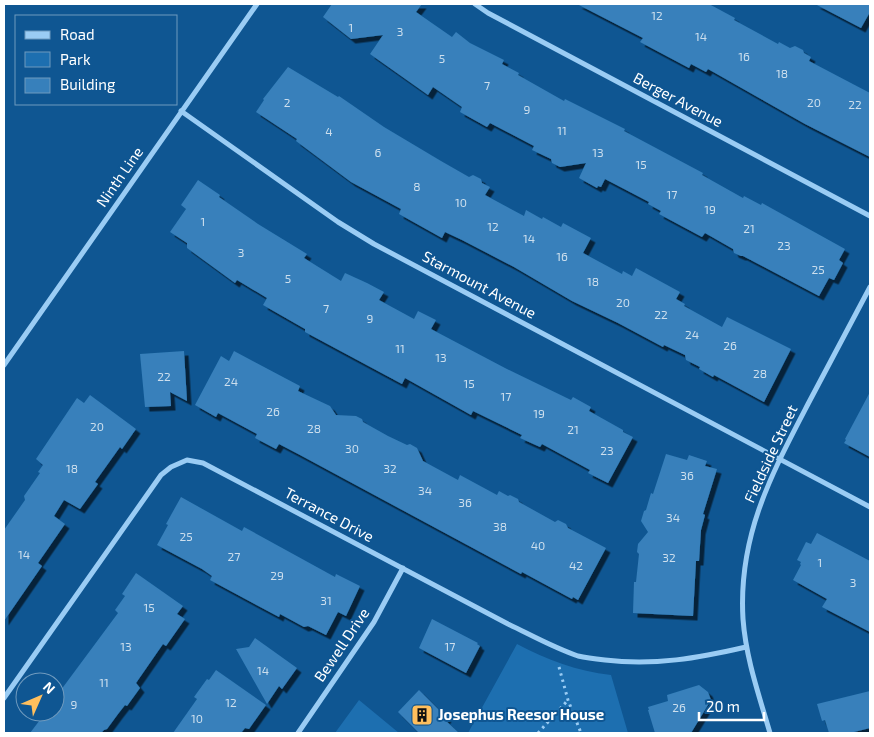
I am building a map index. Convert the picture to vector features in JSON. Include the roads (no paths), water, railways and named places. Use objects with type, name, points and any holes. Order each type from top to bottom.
[{"type":"street","name":"Ninth Line","points":[[4,365],[257,4]]},
{"type":"street","name":"Berger Avenue","points":[[475,4],[488,13],[870,216]]},
{"type":"street","name":"Starmount Avenue","points":[[181,111],[338,222],[374,244],[870,507]]},
{"type":"street","name":"Fieldside Street","points":[[770,733],[746,647],[743,603],[748,548],[760,504],[780,459],[870,287]]},
{"type":"street","name":"Terrance Drive","points":[[4,698],[161,476],[171,467],[187,460],[203,464],[508,624],[551,645],[580,656],[624,662],[659,663],[711,655],[746,647]]},
{"type":"street","name":"Bewell Drive","points":[[298,733],[374,622],[403,568]]},
{"type":"place","name":"Josephus Reesor House","points":[[422,715]]}]
